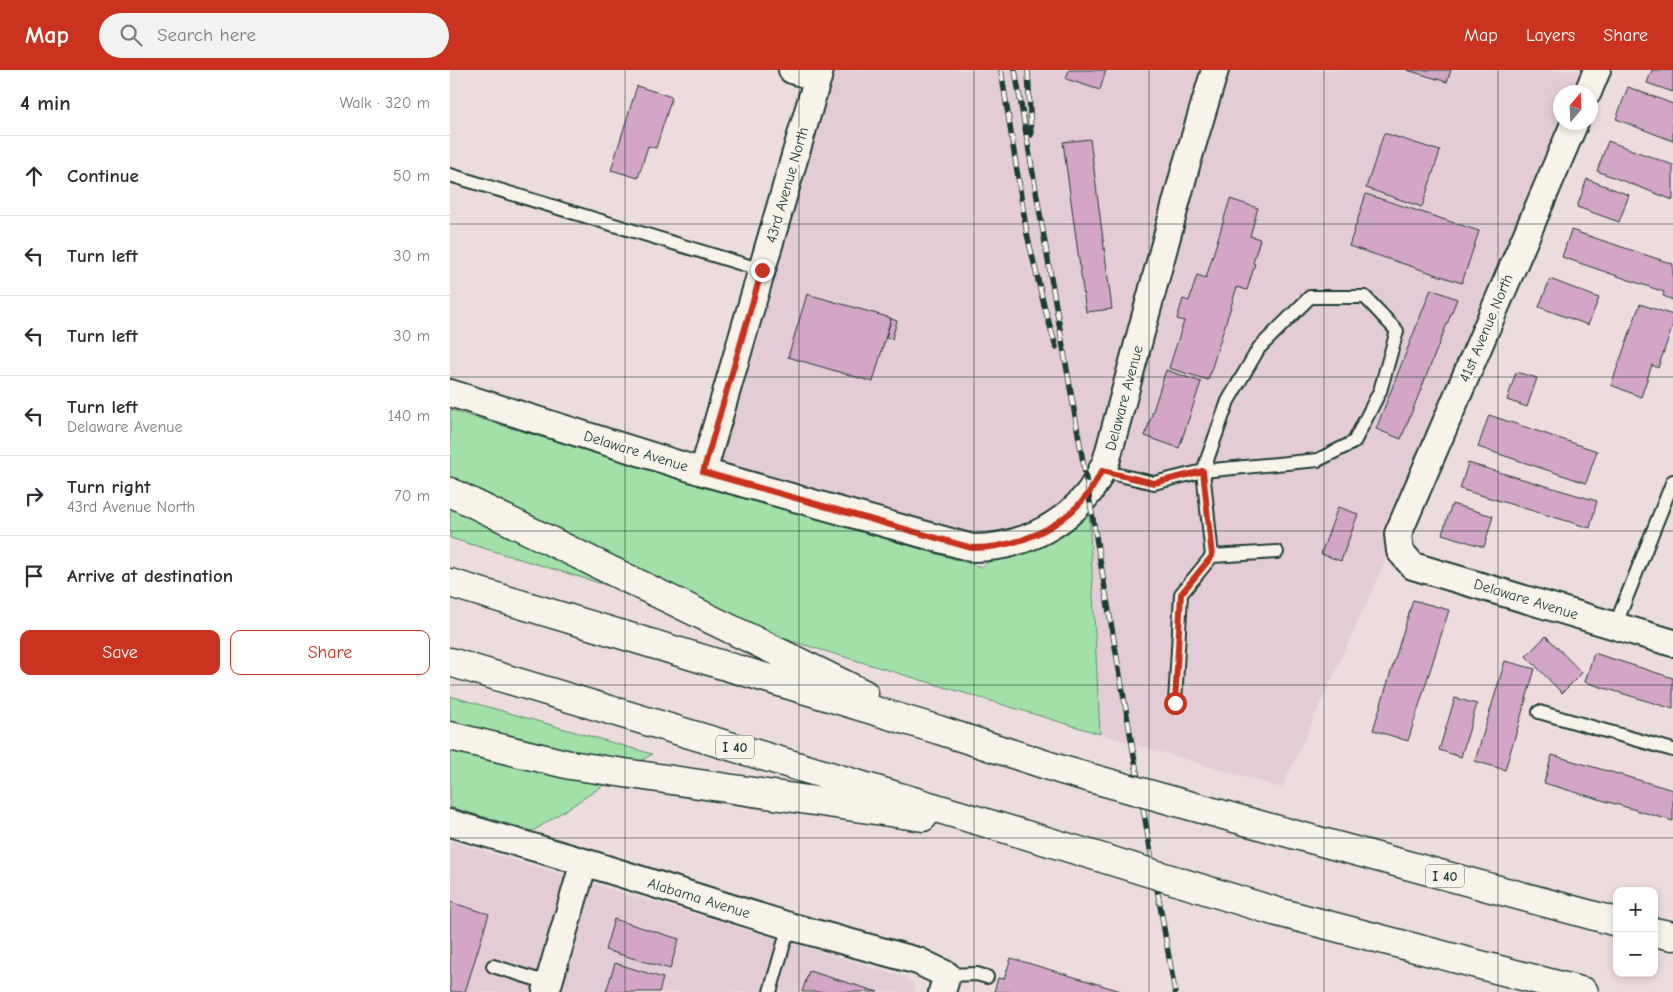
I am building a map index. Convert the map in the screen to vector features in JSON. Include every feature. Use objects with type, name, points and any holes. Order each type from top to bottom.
[{"type":"highway","points":[[450,492],[939,730]]},
{"type":"highway","name":"I 40","points":[[450,583],[939,730],[1062,770],[1613,921]]},
{"type":"highway","name":"I 40","points":[[450,662],[1021,832],[1274,911],[1584,992]]},
{"type":"highway","points":[[450,736],[570,765],[1021,832]]},
{"type":"highway","points":[[1658,933],[1673,936]]},
{"type":"street","points":[[792,70],[819,74]]},
{"type":"street","name":"Delaware Avenue","points":[[450,393],[703,472],[972,548],[988,548],[1012,544],[1047,529],[1069,514],[1088,494],[1102,471],[1110,452],[1186,166],[1215,70]]},
{"type":"street","points":[[1591,85],[1597,70]]},
{"type":"street","name":"43rd Avenue North","points":[[703,472],[819,74]]},
{"type":"street","name":"41st Avenue North","points":[[1398,534],[1572,130]]},
{"type":"street","name":"Delaware Avenue","points":[[1398,534],[1400,551],[1413,566],[1673,643]]},
{"type":"street","name":"Alabama Avenue","points":[[450,824],[584,862],[789,926],[918,962],[945,984]]},
{"type":"street","points":[[547,988],[584,862]]},
{"type":"lane","points":[[450,175],[762,270]]},
{"type":"lane","points":[[1102,471],[1154,483],[1203,471],[1318,460],[1354,442],[1380,391],[1396,331],[1365,297],[1310,297],[1259,348],[1228,401],[1203,471],[1212,556],[1181,594],[1175,703]]},
{"type":"lane","points":[[1615,626],[1673,480]]},
{"type":"lane","points":[[1212,556],[1277,552]]},
{"type":"lane","points":[[1539,712],[1673,750]]},
{"type":"lane","points":[[770,992],[789,926]]},
{"type":"lane","points":[[493,966],[547,988]]},
{"type":"lane","points":[[945,984],[977,974],[987,977]]},
{"type":"shaded area","points":[[820,70],[1596,70],[1589,85],[1553,85],[1553,130],[1570,130],[1398,534],[1282,788],[1100,734],[1088,495],[972,548],[703,472]]},
{"type":"shaded area","points":[[450,841],[905,977],[913,985],[915,992],[450,992]]},
{"type":"green space","points":[[450,410],[981,567],[1088,495],[1100,734],[450,538]]},
{"type":"green space","points":[[450,696],[652,754],[533,831],[450,807]]},
{"type":"building","points":[[1069,70],[1106,70],[1100,90],[1066,79]]},
{"type":"building","points":[[1407,70],[1451,70],[1447,82]]},
{"type":"building","points":[[1652,70],[1673,70],[1673,92],[1647,83]]},
{"type":"building","points":[[637,86],[672,97],[656,148],[648,146],[638,178],[611,170]]},
{"type":"building","points":[[1628,87],[1673,104],[1673,141],[1616,119]]},
{"type":"building","points":[[1384,133],[1440,151],[1422,207],[1366,188]]},
{"type":"building","points":[[1090,139],[1112,309],[1086,312],[1063,142]]},
{"type":"building","points":[[1608,141],[1673,165],[1673,200],[1597,171]]},
{"type":"building","points":[[1587,179],[1629,195],[1619,222],[1577,207]]},
{"type":"building","points":[[1366,194],[1479,231],[1462,283],[1349,246]]},
{"type":"building","points":[[1230,199],[1258,208],[1250,236],[1260,239],[1247,290],[1237,287],[1208,380],[1169,368],[1184,321],[1177,319],[1183,299],[1189,301],[1197,275],[1206,278]]},
{"type":"building","points":[[1571,230],[1673,264],[1673,300],[1663,296],[1664,292],[1562,257]]},
{"type":"building","points":[[1550,279],[1599,298],[1588,325],[1539,307]]},
{"type":"building","points":[[1431,289],[1457,299],[1401,439],[1376,429]]},
{"type":"building","points":[[807,294],[891,318],[873,382],[788,357]]},
{"type":"building","points":[[1640,304],[1673,315],[1673,325],[1658,368],[1652,365],[1641,397],[1611,385]]},
{"type":"building","points":[[891,319],[897,321],[892,339],[886,338]]},
{"type":"building","points":[[1166,370],[1201,382],[1179,448],[1145,436]]},
{"type":"building","points":[[1516,372],[1537,378],[1527,407],[1507,400]]},
{"type":"building","points":[[1489,415],[1597,451],[1586,483],[1478,447]]},
{"type":"building","points":[[1468,463],[1597,501],[1590,528],[1460,489]]},
{"type":"building","points":[[1452,504],[1493,516],[1484,547],[1442,534]]},
{"type":"building","points":[[1338,507],[1358,514],[1341,561],[1321,554]]},
{"type":"building","points":[[1413,600],[1449,610],[1408,741],[1373,730]]},
{"type":"building","points":[[1546,636],[1582,673],[1562,693],[1526,656]]},
{"type":"building","points":[[1594,653],[1673,678],[1673,709],[1585,682]]},
{"type":"building","points":[[1505,661],[1535,669],[1505,770],[1475,761]]},
{"type":"building","points":[[1455,698],[1477,704],[1461,757],[1439,750]]},
{"type":"building","points":[[1552,755],[1673,790],[1673,821],[1544,783]]},
{"type":"building","points":[[450,902],[489,914],[465,992],[450,992]]},
{"type":"building","points":[[614,919],[679,939],[670,969],[605,950]]},
{"type":"building","points":[[1011,958],[1121,992],[994,992],[998,978],[1004,979]]},
{"type":"building","points":[[615,963],[663,978],[659,992],[606,992]]},
{"type":"building","points":[[809,971],[878,992],[802,992]]},
{"type":"railway","points":[[1001,70],[1027,234],[1056,347]]},
{"type":"railway","points":[[1015,70],[1175,992]]},
{"type":"railway","points":[[1028,70],[1031,135]]},
{"type":"route","points":[[762,270],[703,472],[972,548],[988,548],[1012,544],[1047,529],[1069,514],[1088,494],[1102,471],[1154,483],[1203,471],[1212,556],[1181,594],[1175,703]]}]
